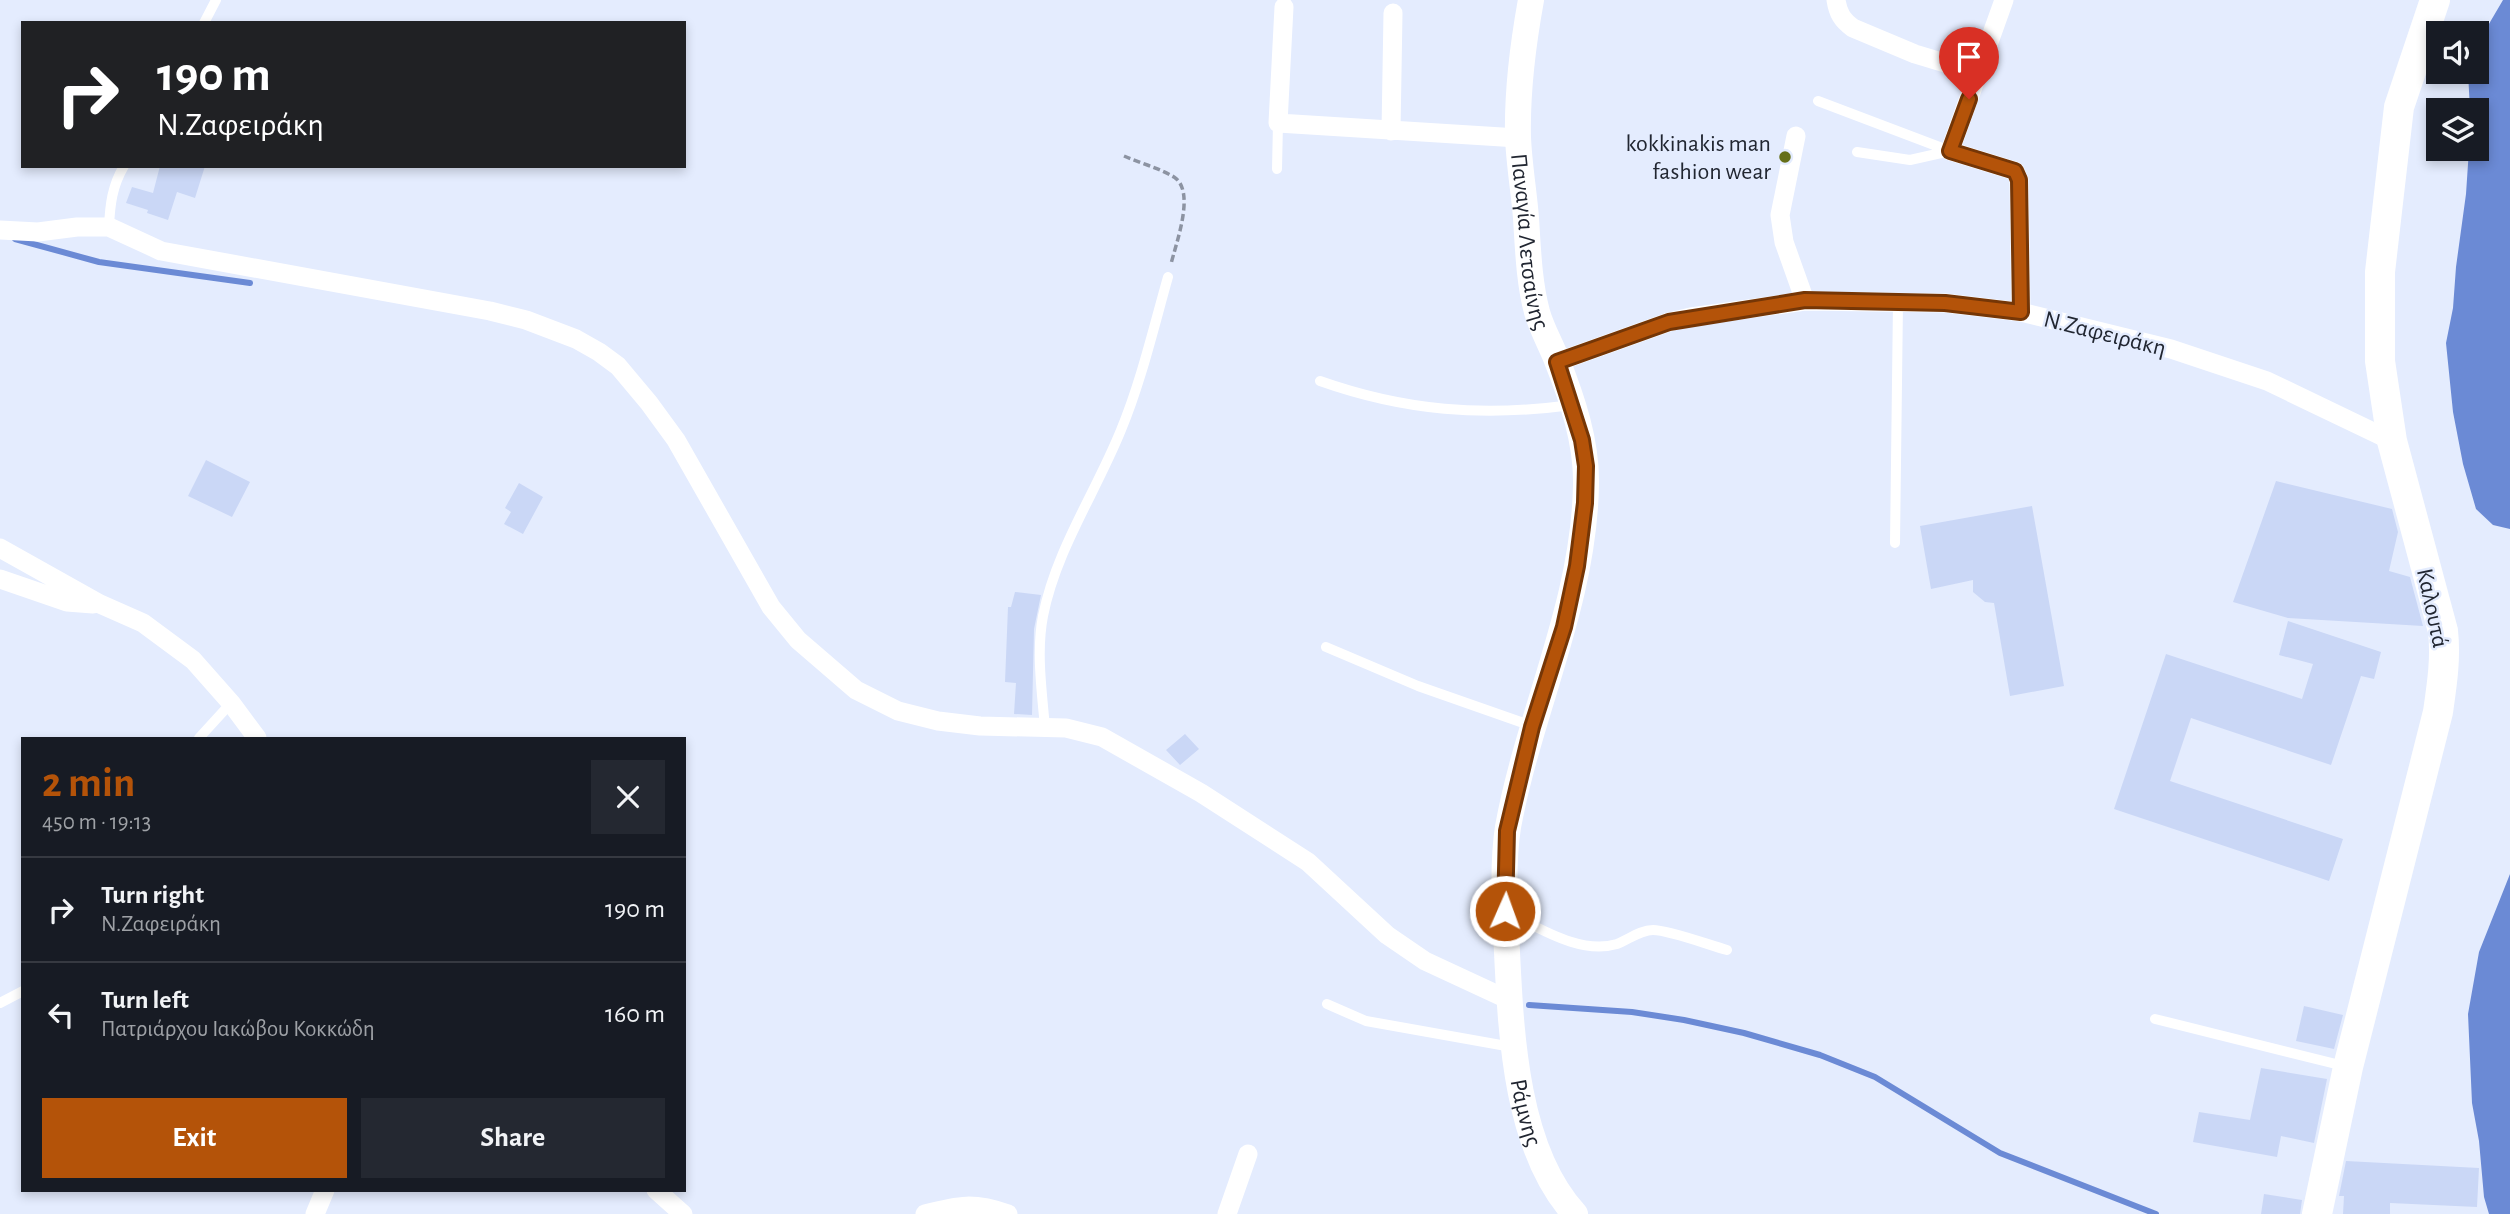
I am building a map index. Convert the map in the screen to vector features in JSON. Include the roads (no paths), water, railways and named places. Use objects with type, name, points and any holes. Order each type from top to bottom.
[{"type":"main road","name":"Παναγία Λετσαίνης","points":[[1510,1000],[1505,911],[1507,831],[1532,727],[1564,627],[1577,566],[1586,466],[1572,405],[1537,313],[1531,281],[1518,138],[1521,77],[1531,0]]},
{"type":"main road","name":"Καλουτά","points":[[2317,1214],[2348,1067],[2438,712],[2445,650],[2443,631],[2392,441],[2380,361],[2380,272],[2399,107],[2435,0]]},
{"type":"main road","name":"Ράμνης","points":[[1510,1000],[1512,1047],[1536,1148],[1565,1210]]},
{"type":"street","points":[[1836,0],[1838,12],[1844,22],[1853,28],[1914,54],[1978,73]]},
{"type":"street","points":[[2004,0],[1950,151],[2006,167],[2015,171],[2019,180],[2021,312]]},
{"type":"street","points":[[1278,123],[1284,7]]},
{"type":"street","points":[[1391,131],[1393,13]]},
{"type":"street","name":"Παναγία Λετσαίνης","points":[[1278,123],[1518,138]]},
{"type":"street","points":[[1796,136],[1780,215],[1784,242],[1805,300]]},
{"type":"street","points":[[0,230],[38,232],[77,226],[108,228],[161,251],[490,311],[526,320],[576,339],[618,366],[663,420],[771,607],[799,640],[856,690],[910,716],[980,726],[1079,729],[1102,737],[1200,793],[1308,862],[1387,935],[1425,961],[1510,1000]]},
{"type":"street","name":"Ν.Ζαφειράκη","points":[[1557,362],[1669,322],[1805,300],[1945,303],[2021,312],[2171,349],[2267,381],[2392,441]]},
{"type":"street","points":[[0,548],[100,604],[143,623],[193,660],[256,737]]},
{"type":"street","points":[[0,579],[67,602],[100,604]]},
{"type":"street","points":[[1227,1214],[1248,1154]]},
{"type":"street","points":[[315,1214],[324,1192]]},
{"type":"street","points":[[658,1192],[683,1214]]},
{"type":"street","points":[[925,1214],[953,1207],[983,1205],[1008,1214]]},
{"type":"lane","points":[[205,21],[216,0]]},
{"type":"lane","points":[[1818,102],[1950,151]]},
{"type":"lane","points":[[1277,169],[1278,123]]},
{"type":"lane","points":[[1857,152],[1910,160],[1950,151]]},
{"type":"lane","points":[[108,228],[115,181],[123,168]]},
{"type":"lane","points":[[1045,728],[1041,648],[1043,616],[1063,552],[1086,509],[1122,428],[1168,277]]},
{"type":"lane","points":[[1895,543],[1898,302]]},
{"type":"lane","points":[[1320,381],[1361,396],[1393,403],[1462,410],[1534,410],[1572,405]]},
{"type":"lane","points":[[1326,647],[1418,686],[1532,727]]},
{"type":"lane","points":[[200,737],[231,703]]},
{"type":"lane","points":[[1505,911],[1558,937],[1577,943],[1602,946],[1616,944],[1653,930],[1727,950]]},
{"type":"lane","points":[[0,1003],[21,992]]},
{"type":"lane","points":[[1327,1004],[1366,1021],[1512,1047]]},
{"type":"lane","points":[[2155,1019],[2348,1067]]},
{"type":"water","points":[[2503,0],[2510,0],[2510,529],[2493,525],[2476,509],[2463,464],[2453,412],[2446,343],[2453,308],[2468,161],[2489,161],[2489,98],[2469,98],[2469,84],[2489,84],[2489,24]]},
{"type":"water","points":[[2510,874],[2510,1214],[2489,1214],[2484,1197],[2479,1141],[2472,1103],[2468,1014],[2479,952]]},
{"type":"waterway","points":[[15,239],[99,262],[250,283]]},
{"type":"waterway","points":[[1529,1005],[1632,1012],[1684,1020],[1744,1033],[1820,1055],[1875,1077],[2000,1153],[2156,1214]]},
{"type":"place","name":"kokkinakis man fashion wear","points":[[1785,157]]}]
